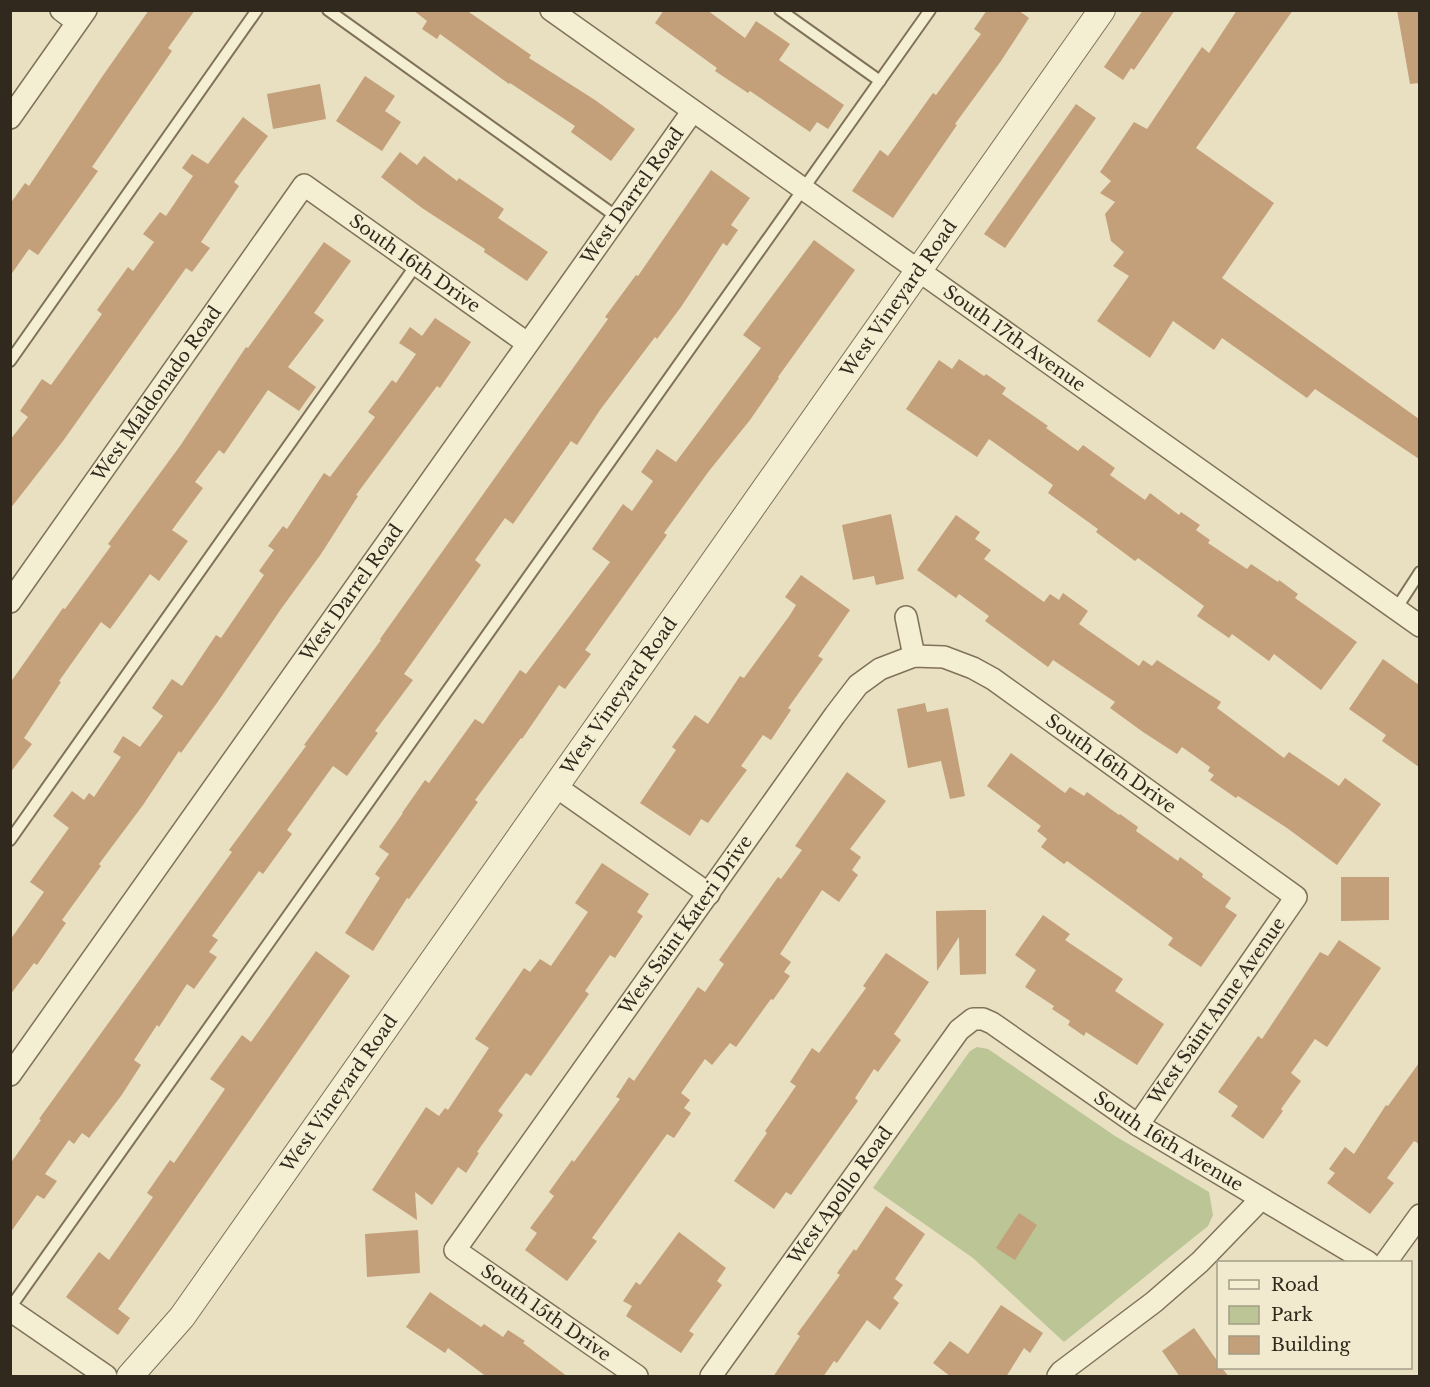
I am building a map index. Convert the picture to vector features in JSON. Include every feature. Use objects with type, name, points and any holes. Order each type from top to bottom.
[{"type":"street","name":"South 17th Avenue","points":[[551,10],[1419,626]]},
{"type":"street","name":"West Vineyard Road","points":[[130,1377],[182,1317],[1102,10]]},
{"type":"street","points":[[10,118],[75,14]]},
{"type":"street","name":"West Darrel Road","points":[[10,1075],[693,112]]},
{"type":"street","name":"South 16th Drive","points":[[304,185],[527,344]]},
{"type":"street","name":"West Maldonado Road","points":[[10,602],[304,185]]},
{"type":"street","points":[[906,617],[914,656]]},
{"type":"street","name":"South 16th Drive","points":[[914,656],[944,657],[973,668],[993,679],[1296,897]]},
{"type":"street","name":"West Saint Kateri Drive","points":[[455,1250],[858,685],[880,669],[914,656]]},
{"type":"street","points":[[555,786],[709,894]]},
{"type":"street","name":"West Saint Anne Avenue","points":[[1138,1125],[1296,897]]},
{"type":"street","name":"South 16th Avenue","points":[[973,1018],[992,1023],[1138,1125],[1365,1261]]},
{"type":"street","name":"West Apollo Road","points":[[711,1377],[959,1030],[973,1018]]},
{"type":"street","points":[[1058,1377],[1061,1372],[1154,1302],[1200,1262],[1261,1199]]},
{"type":"street","points":[[1387,1261],[1419,1215]]},
{"type":"street","name":"South 15th Drive","points":[[455,1250],[637,1377]]},
{"type":"street","points":[[10,1309],[106,1377]]},
{"type":"lane","points":[[10,361],[257,10]]},
{"type":"lane","points":[[328,10],[617,217]]},
{"type":"lane","points":[[780,10],[880,81]]},
{"type":"lane","points":[[10,1309],[930,10]]},
{"type":"lane","points":[[10,840],[416,265]]},
{"type":"lane","points":[[1396,609],[1419,572]]},
{"type":"green space","points":[[977,1047],[988,1049],[1115,1136],[1209,1192],[1213,1215],[1208,1226],[1064,1342],[973,1258],[873,1188],[970,1051]]},
{"type":"building","points":[[149,10],[195,10],[168,48],[172,51],[92,167],[98,171],[38,255],[29,249],[10,276],[10,204],[25,183],[29,186]]},
{"type":"building","points":[[413,10],[466,10],[531,55],[529,58],[595,100],[635,129],[611,161],[571,132],[575,126],[509,84],[440,34],[437,39],[422,29],[427,21]]},
{"type":"building","points":[[664,10],[707,10],[745,38],[756,21],[790,44],[779,60],[844,105],[828,129],[817,122],[810,132],[750,91],[748,93],[715,71],[717,68],[655,23]]},
{"type":"building","points":[[987,10],[1018,10],[1029,18],[893,218],[852,191],[880,150],[888,156],[933,93],[936,95],[981,34],[974,29]]},
{"type":"building","points":[[1143,10],[1175,10],[1134,70],[1131,68],[1123,80],[1104,67]]},
{"type":"building","points":[[1237,10],[1293,10],[1196,148],[1274,203],[1222,278],[1419,419],[1419,459],[1315,389],[1307,398],[1222,338],[1214,350],[1173,321],[1150,358],[1097,321],[1129,276],[1113,266],[1124,252],[1111,241],[1105,214],[1115,202],[1100,193],[1111,181],[1100,172],[1134,122],[1147,129],[1202,47],[1209,53]]},
{"type":"building","points":[[1397,10],[1419,10],[1419,83],[1410,84]]},
{"type":"building","points":[[365,76],[395,96],[385,111],[401,122],[382,151],[336,121]]},
{"type":"building","points":[[320,84],[326,119],[273,129],[267,94]]},
{"type":"building","points":[[1076,104],[1096,118],[1005,248],[984,234]]},
{"type":"building","points":[[243,117],[268,136],[234,182],[239,186],[201,242],[210,248],[192,272],[186,268],[63,441],[10,509],[10,440],[28,417],[20,411],[42,379],[51,385],[102,314],[97,310],[128,267],[133,271],[154,242],[143,234],[160,212],[166,216],[193,176],[182,168],[192,154],[208,164]]},
{"type":"building","points":[[400,152],[417,165],[424,156],[457,181],[459,178],[504,209],[498,218],[548,252],[527,281],[381,177]]},
{"type":"building","points":[[711,170],[750,198],[731,225],[738,230],[727,246],[723,243],[681,307],[657,339],[655,337],[600,410],[577,445],[571,441],[513,524],[505,518],[475,560],[481,565],[404,674],[413,680],[375,731],[378,733],[347,776],[333,766],[287,830],[292,834],[263,874],[259,871],[212,936],[218,940],[209,952],[217,957],[194,989],[187,984],[159,1027],[157,1025],[134,1060],[141,1065],[121,1096],[89,1138],[82,1133],[74,1144],[69,1140],[45,1174],[57,1181],[44,1199],[37,1195],[10,1233],[10,1164],[41,1120],[39,1119],[232,852],[229,850],[306,746],[304,745],[381,640],[608,319],[605,317],[636,275],[638,276]]},
{"type":"building","points":[[814,240],[855,270],[750,420],[664,533],[667,535],[585,650],[591,654],[565,689],[559,685],[522,739],[475,800],[478,802],[409,899],[407,898],[373,951],[345,933],[380,878],[375,874],[389,854],[379,847],[402,813],[425,780],[429,783],[475,719],[483,724],[520,670],[526,674],[610,562],[592,549],[623,504],[632,511],[653,481],[641,472],[657,449],[676,462],[761,348],[743,335]]},
{"type":"building","points":[[324,242],[351,261],[314,313],[324,320],[288,367],[316,387],[299,411],[268,390],[224,454],[219,450],[195,482],[203,488],[172,530],[188,541],[159,581],[150,574],[110,629],[101,622],[59,681],[61,682],[24,738],[32,744],[10,773],[10,683],[63,608],[65,609],[111,546],[108,544],[180,446],[246,347],[248,348]]},
{"type":"building","points":[[435,318],[471,342],[440,388],[437,386],[356,495],[358,496],[321,554],[219,700],[181,753],[179,751],[143,805],[99,864],[101,866],[62,920],[66,923],[37,965],[34,963],[10,995],[10,940],[44,892],[30,882],[69,828],[53,816],[72,791],[84,800],[89,793],[94,797],[121,757],[113,752],[123,736],[140,747],[163,716],[152,708],[172,679],[182,686],[216,635],[221,638],[264,575],[259,571],[274,550],[268,546],[283,526],[287,529],[324,473],[330,477],[375,417],[368,412],[392,380],[396,383],[416,354],[399,343],[410,327],[422,336]]},
{"type":"building","points":[[959,359],[1006,388],[1002,394],[1048,426],[1046,428],[1078,451],[1083,445],[1115,468],[1110,475],[1145,500],[1150,493],[1179,515],[1181,512],[1200,525],[1196,530],[1210,540],[1208,543],[1247,569],[1251,564],[1278,582],[1279,580],[1298,594],[1295,598],[1357,642],[1321,690],[1274,654],[1269,661],[1232,634],[1229,638],[1197,616],[1204,606],[1138,558],[1135,561],[1096,532],[1098,529],[1048,493],[1053,485],[989,439],[977,457],[906,409],[939,360],[952,369]]},
{"type":"building","points":[[891,514],[904,579],[876,585],[874,576],[853,580],[842,525]]},
{"type":"building","points":[[956,515],[980,532],[975,539],[991,550],[984,559],[1044,602],[1050,594],[1059,600],[1063,593],[1088,611],[1079,624],[1139,666],[1143,660],[1152,666],[1157,660],[1221,702],[1217,708],[1284,758],[1289,752],[1339,786],[1345,778],[1381,804],[1337,865],[1287,828],[1210,780],[1214,775],[1208,771],[1210,767],[1182,747],[1177,754],[1143,732],[1110,708],[1115,702],[1053,660],[1048,667],[985,621],[989,616],[959,594],[956,598],[917,570]]},
{"type":"building","points":[[801,575],[850,610],[818,656],[823,659],[788,708],[791,710],[771,740],[763,735],[741,766],[747,770],[708,823],[701,819],[690,836],[640,803],[676,750],[672,747],[695,715],[708,724],[740,676],[744,678],[790,615],[796,605],[785,597]]},
{"type":"building","points":[[1383,659],[1419,685],[1419,767],[1382,741],[1386,735],[1349,709]]},
{"type":"building","points":[[925,703],[927,712],[948,708],[965,796],[950,799],[941,761],[908,768],[897,709]]},
{"type":"building","points":[[1011,753],[1065,793],[1070,787],[1084,796],[1087,792],[1138,827],[1136,831],[1178,861],[1180,857],[1203,874],[1202,877],[1231,898],[1225,907],[1237,915],[1201,967],[1168,945],[1173,938],[1067,861],[1064,864],[1041,847],[1047,839],[1037,831],[1041,826],[987,786]]},
{"type":"building","points":[[847,772],[886,801],[850,849],[861,857],[852,870],[858,875],[839,902],[822,890],[780,954],[791,962],[784,972],[790,976],[736,1047],[730,1043],[712,1065],[705,1059],[681,1093],[690,1100],[684,1108],[691,1113],[674,1138],[667,1134],[592,1238],[597,1241],[567,1281],[525,1250],[537,1233],[530,1228],[554,1196],[549,1192],[620,1099],[616,1097],[629,1077],[634,1081],[698,987],[705,992],[724,964],[719,960],[778,877],[781,879],[802,850],[795,846]]},
{"type":"building","points":[[602,863],[649,894],[637,912],[643,916],[615,958],[610,955],[585,991],[589,994],[531,1076],[526,1073],[498,1111],[503,1115],[477,1152],[479,1153],[466,1173],[458,1167],[432,1205],[415,1192],[417,1220],[372,1190],[426,1107],[439,1116],[445,1108],[448,1110],[489,1048],[475,1039],[524,968],[530,972],[540,959],[551,966],[588,912],[575,903]]},
{"type":"building","points":[[1341,877],[1389,877],[1389,920],[1341,921]]},
{"type":"building","points":[[986,910],[986,974],[960,975],[959,937],[937,971],[936,911]]},
{"type":"building","points":[[1043,915],[1070,934],[1065,940],[1123,979],[1115,991],[1164,1024],[1137,1065],[1086,1032],[1084,1036],[1068,1025],[1070,1021],[1052,1009],[1054,1006],[1025,987],[1036,970],[1015,955]]},
{"type":"building","points":[[1339,940],[1381,968],[1327,1047],[1315,1039],[1291,1073],[1301,1081],[1263,1139],[1231,1116],[1238,1106],[1218,1092],[1258,1036],[1262,1039],[1320,952],[1328,956]]},
{"type":"building","points":[[316,951],[350,976],[118,1309],[130,1318],[118,1335],[66,1297],[99,1252],[109,1260],[153,1197],[147,1193],[170,1160],[174,1163],[225,1089],[210,1079],[242,1035],[251,1042]]},
{"type":"building","points":[[886,953],[929,982],[894,1034],[901,1040],[878,1072],[874,1069],[855,1098],[858,1101],[791,1195],[786,1192],[774,1209],[734,1181],[796,1086],[790,1082],[812,1048],[819,1053],[866,988],[863,986]]},
{"type":"building","points":[[1419,1063],[1419,1144],[1414,1141],[1387,1178],[1394,1183],[1370,1214],[1327,1183],[1335,1173],[1329,1169],[1345,1147],[1354,1154],[1386,1105],[1388,1106]]},
{"type":"building","points":[[886,1206],[925,1234],[895,1279],[903,1285],[893,1298],[899,1303],[880,1330],[867,1320],[837,1363],[834,1361],[823,1377],[773,1377],[800,1336],[797,1334],[840,1275],[837,1273],[854,1249],[856,1251]]},
{"type":"building","points":[[1019,1213],[1037,1225],[1015,1260],[996,1248]]},
{"type":"building","points":[[418,1230],[420,1273],[367,1277],[365,1234]]},
{"type":"building","points":[[679,1232],[726,1268],[717,1281],[722,1285],[689,1331],[694,1334],[681,1353],[626,1316],[632,1306],[623,1301],[636,1282],[640,1285]]},
{"type":"building","points":[[430,1292],[481,1327],[484,1324],[503,1337],[508,1330],[525,1341],[523,1343],[568,1377],[487,1377],[448,1348],[445,1353],[406,1327]]},
{"type":"building","points":[[1001,1305],[1043,1333],[1030,1353],[1024,1348],[1006,1377],[951,1377],[933,1363],[950,1341],[968,1354]]},
{"type":"building","points":[[1194,1328],[1217,1361],[1217,1369],[1223,1369],[1229,1377],[1180,1377],[1162,1351]]}]
